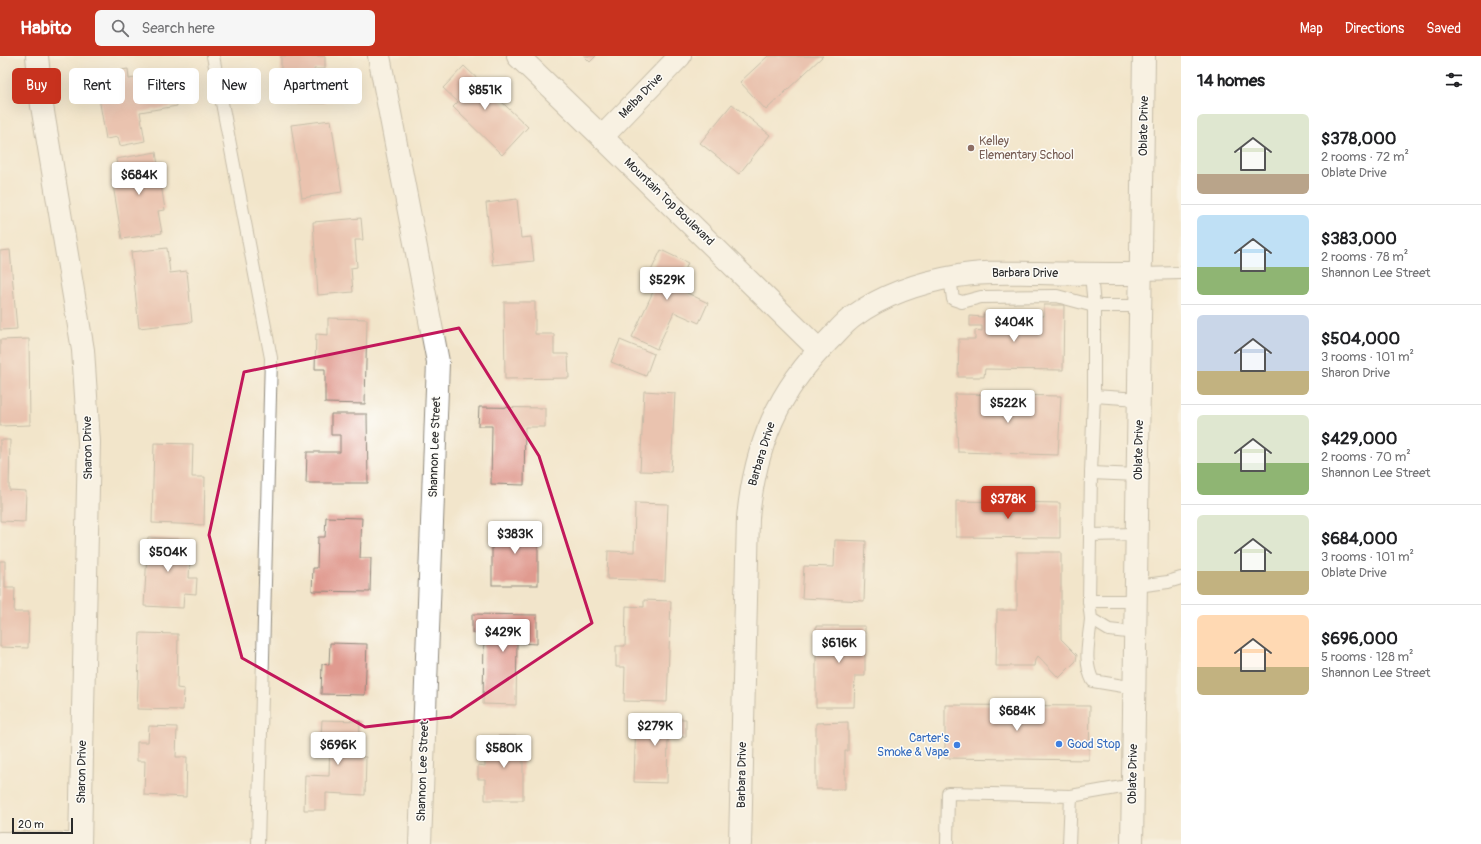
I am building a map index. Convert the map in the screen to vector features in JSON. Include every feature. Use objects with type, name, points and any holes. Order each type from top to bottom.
[{"type":"street","name":"Sharon Drive","points":[[37,56],[42,106],[83,350],[89,442],[80,844]]},
{"type":"street","name":"Shannon Lee Street","points":[[379,56],[438,362],[420,844]]},
{"type":"street","name":"Mountain Top Boulevard","points":[[518,56],[819,350]]},
{"type":"street","name":"Melba Drive","points":[[602,137],[680,56]]},
{"type":"street","name":"Oblate Drive","points":[[1132,844],[1141,306],[1147,57]]},
{"type":"street","name":"Barbara Drive","points":[[740,844],[748,518],[751,490],[765,436],[791,385],[819,350],[854,316],[878,302],[904,290],[950,278],[997,272],[1142,274]]},
{"type":"street","points":[[0,843],[68,844]]},
{"type":"lane","points":[[213,56],[271,358],[258,844]]},
{"type":"lane","points":[[1142,274],[1181,273]]},
{"type":"lane","points":[[1091,274],[1094,306],[1094,396],[1089,600],[1091,619],[1087,654],[1088,672],[1093,681],[1135,688]]},
{"type":"lane","points":[[950,278],[954,299],[962,302],[981,297],[1057,296],[1094,306],[1141,306]]},
{"type":"lane","points":[[1094,396],[1140,399]]},
{"type":"lane","points":[[1091,473],[1138,475]]},
{"type":"lane","points":[[1090,535],[1138,534]]},
{"type":"lane","points":[[1089,600],[1136,594],[1181,578]]},
{"type":"lane","points":[[1091,619],[1109,630],[1136,633]]},
{"type":"lane","points":[[947,844],[948,793],[1071,796],[1133,785]]},
{"type":"lane","points":[[1069,844],[1071,796]]},
{"type":"highlighted area","points":[[459,328],[539,456],[592,623],[451,717],[365,727],[242,658],[209,535],[244,372]]},
{"type":"building","points":[[281,56],[325,56],[325,68],[281,68]]},
{"type":"building","points":[[584,56],[596,56],[590,62]]},
{"type":"building","points":[[768,56],[823,56],[766,110],[740,82]]},
{"type":"building","points":[[464,66],[528,127],[502,155],[453,107],[458,102],[443,88]]},
{"type":"building","points":[[125,69],[128,69],[129,79],[133,78],[133,104],[177,104],[177,106],[140,112],[145,141],[120,146],[118,137],[106,139],[100,104],[125,104]]},
{"type":"building","points":[[732,104],[770,135],[739,174],[700,143]]},
{"type":"building","points":[[331,120],[342,192],[302,198],[291,125]]},
{"type":"building","points":[[156,152],[165,210],[158,211],[162,233],[122,239],[112,179],[119,178],[116,159]]},
{"type":"building","points":[[517,199],[521,238],[531,237],[534,261],[493,265],[486,203]]},
{"type":"building","points":[[361,218],[363,240],[355,240],[357,267],[351,268],[353,292],[318,295],[313,222]]},
{"type":"building","points":[[167,248],[170,273],[187,271],[192,322],[139,328],[131,252]]},
{"type":"building","points":[[10,250],[17,329],[0,330],[0,251]]},
{"type":"building","points":[[661,250],[688,263],[677,288],[708,303],[699,323],[674,312],[657,349],[632,337],[659,279],[649,275]]},
{"type":"building","points":[[504,302],[535,302],[535,334],[554,334],[554,354],[568,354],[569,378],[505,379]]},
{"type":"building","points":[[1044,305],[1064,305],[1063,370],[985,369],[984,377],[958,377],[959,339],[975,339],[975,330],[982,331],[982,326],[970,326],[970,316],[983,317],[983,314],[1044,316]]},
{"type":"building","points":[[328,318],[367,319],[365,404],[325,403],[325,369],[315,369],[316,334],[328,335]]},
{"type":"building","points":[[29,339],[30,425],[0,426],[0,340]]},
{"type":"building","points":[[620,340],[654,354],[646,376],[611,362]]},
{"type":"building","points":[[644,391],[675,393],[671,472],[640,471]]},
{"type":"building","points":[[955,394],[1061,396],[1058,455],[958,452]]},
{"type":"building","points":[[479,407],[545,408],[545,427],[525,427],[524,485],[491,484],[492,426],[478,426]]},
{"type":"building","points":[[331,414],[367,414],[368,483],[306,483],[307,452],[340,452],[340,435],[331,435]]},
{"type":"building","points":[[0,440],[10,440],[9,490],[26,491],[25,522],[0,521]]},
{"type":"building","points":[[154,443],[193,444],[192,477],[205,477],[204,525],[152,523]]},
{"type":"building","points":[[956,501],[1060,503],[1060,538],[956,537]]},
{"type":"building","points":[[635,503],[668,504],[665,581],[607,579],[608,551],[634,552]]},
{"type":"building","points":[[326,517],[362,518],[360,558],[371,558],[370,592],[312,591],[313,568],[317,568],[318,537],[325,537]]},
{"type":"building","points":[[492,525],[538,525],[538,585],[492,585]]},
{"type":"building","points":[[148,537],[191,540],[189,578],[197,578],[196,594],[184,593],[183,608],[144,606]]},
{"type":"building","points":[[835,540],[866,541],[864,601],[802,598],[804,566],[834,567]]},
{"type":"building","points":[[1017,552],[1061,552],[1061,639],[1077,655],[1076,661],[1059,678],[1038,656],[1035,660],[1034,666],[996,666],[997,610],[1017,610]]},
{"type":"building","points":[[0,561],[5,561],[5,588],[15,588],[14,612],[29,612],[28,648],[0,647]]},
{"type":"building","points":[[644,600],[671,601],[667,702],[624,701],[625,667],[616,667],[616,646],[625,646],[626,606],[644,607]]},
{"type":"building","points":[[472,614],[537,615],[537,644],[517,643],[516,705],[483,704],[484,633],[472,633]]},
{"type":"building","points":[[816,626],[865,626],[865,676],[855,676],[854,707],[816,707]]},
{"type":"building","points":[[140,633],[178,634],[177,688],[184,689],[183,710],[137,709]]},
{"type":"building","points":[[330,643],[367,644],[365,695],[321,694],[322,664],[329,665]]},
{"type":"building","points":[[945,705],[1090,706],[1089,760],[945,758]]},
{"type":"building","points":[[636,718],[686,719],[686,737],[668,737],[667,783],[634,782]]},
{"type":"building","points":[[322,720],[360,721],[359,757],[366,757],[365,795],[326,793],[326,810],[304,810],[305,775],[329,776],[330,737],[321,737]]},
{"type":"building","points":[[848,722],[848,751],[845,751],[845,789],[816,789],[816,723]]},
{"type":"building","points":[[149,726],[177,727],[176,757],[187,757],[186,797],[144,795],[145,761],[137,761],[137,742],[148,742]]},
{"type":"building","points":[[498,736],[523,736],[523,800],[485,800],[485,779],[478,779],[478,765],[485,766],[485,743],[498,743]]},
{"type":"place","name":"Kelley Elementary School","points":[[971,148]]},
{"type":"place","name":"Good Stop","points":[[1059,744]]},
{"type":"place","name":"Carter's Smoke & Vape","points":[[957,745]]}]
